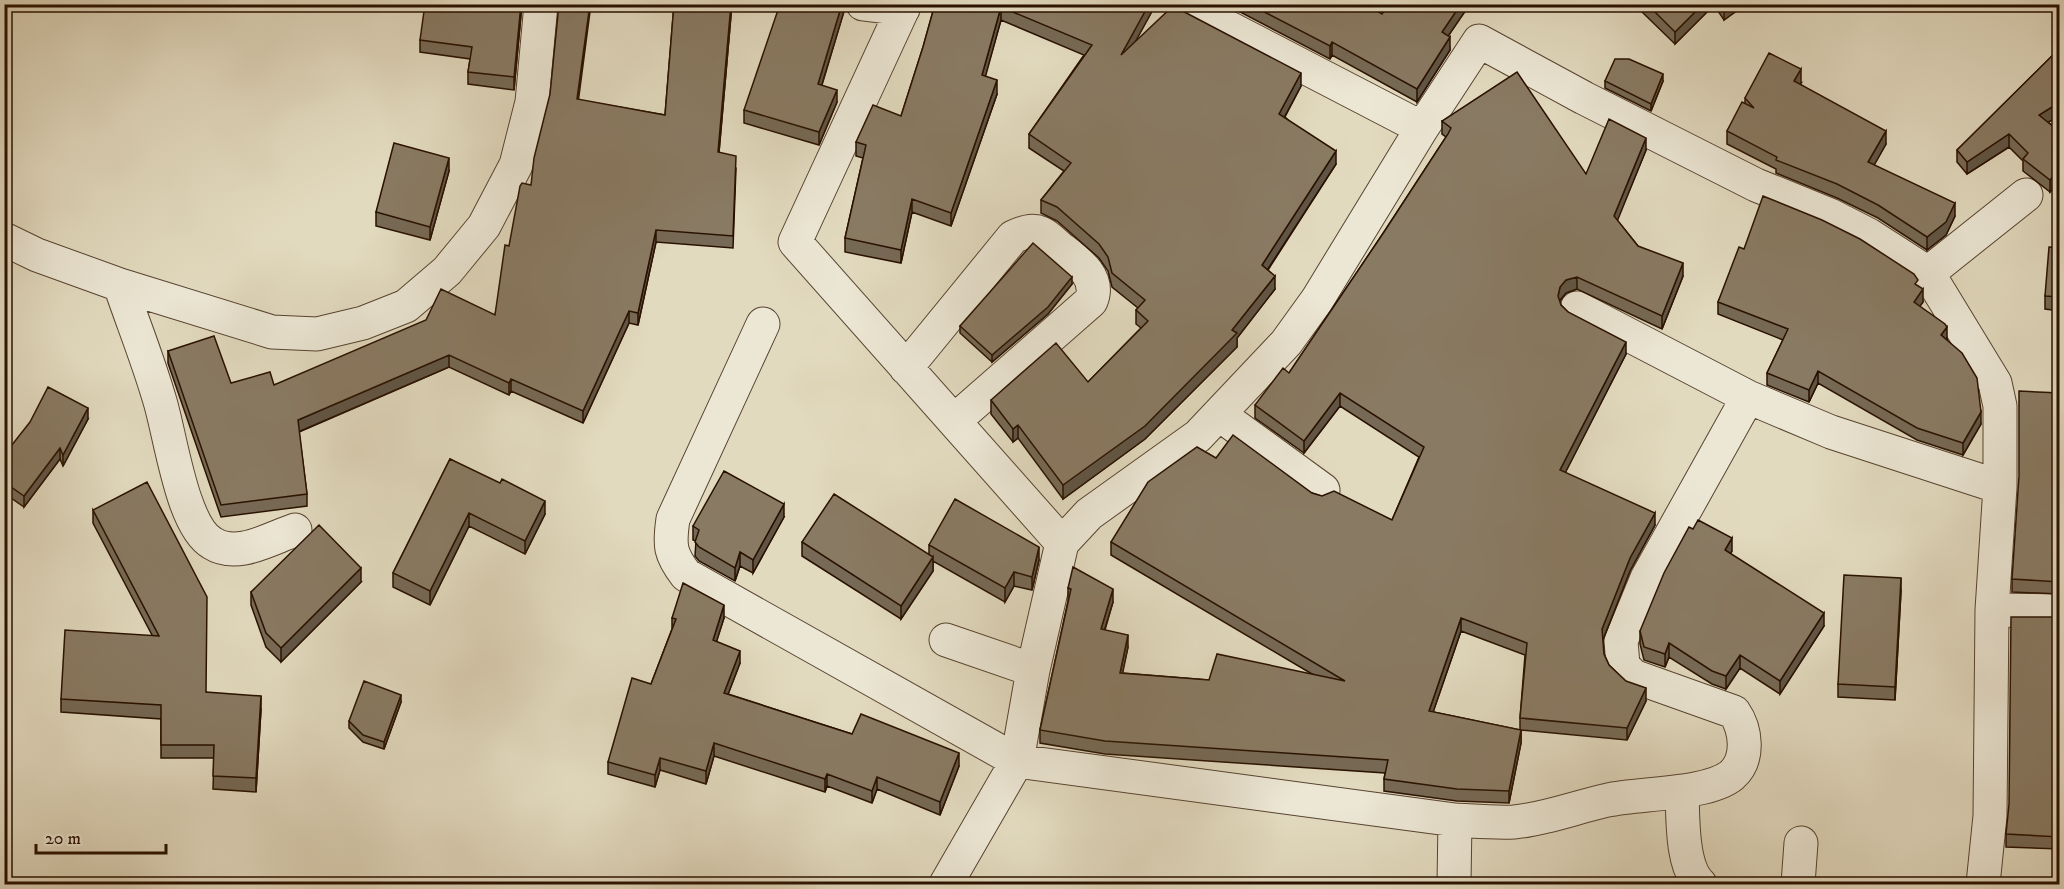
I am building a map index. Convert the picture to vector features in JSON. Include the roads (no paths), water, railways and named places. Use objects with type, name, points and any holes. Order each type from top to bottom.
[{"type":"street","points":[[4,239],[37,255],[120,285],[272,332],[317,334],[363,323],[406,306],[447,271],[484,226],[516,165],[532,102],[541,4]]},
{"type":"street","points":[[863,4],[904,7],[795,242],[1062,543]]},
{"type":"street","points":[[1183,4],[1422,128]]},
{"type":"street","points":[[946,885],[1017,761],[1033,670],[1062,543],[1089,514],[1198,436],[1286,343],[1311,309],[1422,128],[1479,41],[1584,98],[1756,184],[1830,215],[1869,235],[1928,273],[1995,383],[2000,406],[2000,487],[1992,610],[1990,816],[1983,885]]},
{"type":"street","points":[[1928,273],[2026,195]]},
{"type":"street","points":[[906,368],[1013,237],[1025,231],[1040,232],[1082,264],[1093,283],[1095,292],[1091,301],[954,421]]},
{"type":"street","points":[[120,285],[160,400],[173,465],[201,532],[210,543],[240,550],[295,530]]},
{"type":"street","points":[[1577,308],[1748,397],[1831,432],[2000,487]]},
{"type":"street","points":[[762,324],[673,519],[669,543],[672,555],[686,575],[1017,761],[1455,820],[1512,822],[1537,819],[1610,800],[1682,791],[1717,782],[1731,776],[1740,766],[1744,748],[1743,724],[1734,712],[1633,676],[1623,665],[1621,641],[1647,578],[1748,397]]},
{"type":"street","points":[[1220,415],[1323,490]]},
{"type":"street","points":[[1992,610],[2060,611]]},
{"type":"street","points":[[946,640],[1033,670]]},
{"type":"street","points":[[1682,791],[1684,842],[1695,880],[1700,885]]},
{"type":"street","points":[[1454,885],[1455,820]]},
{"type":"street","points":[[1798,885],[1802,843]]}]
